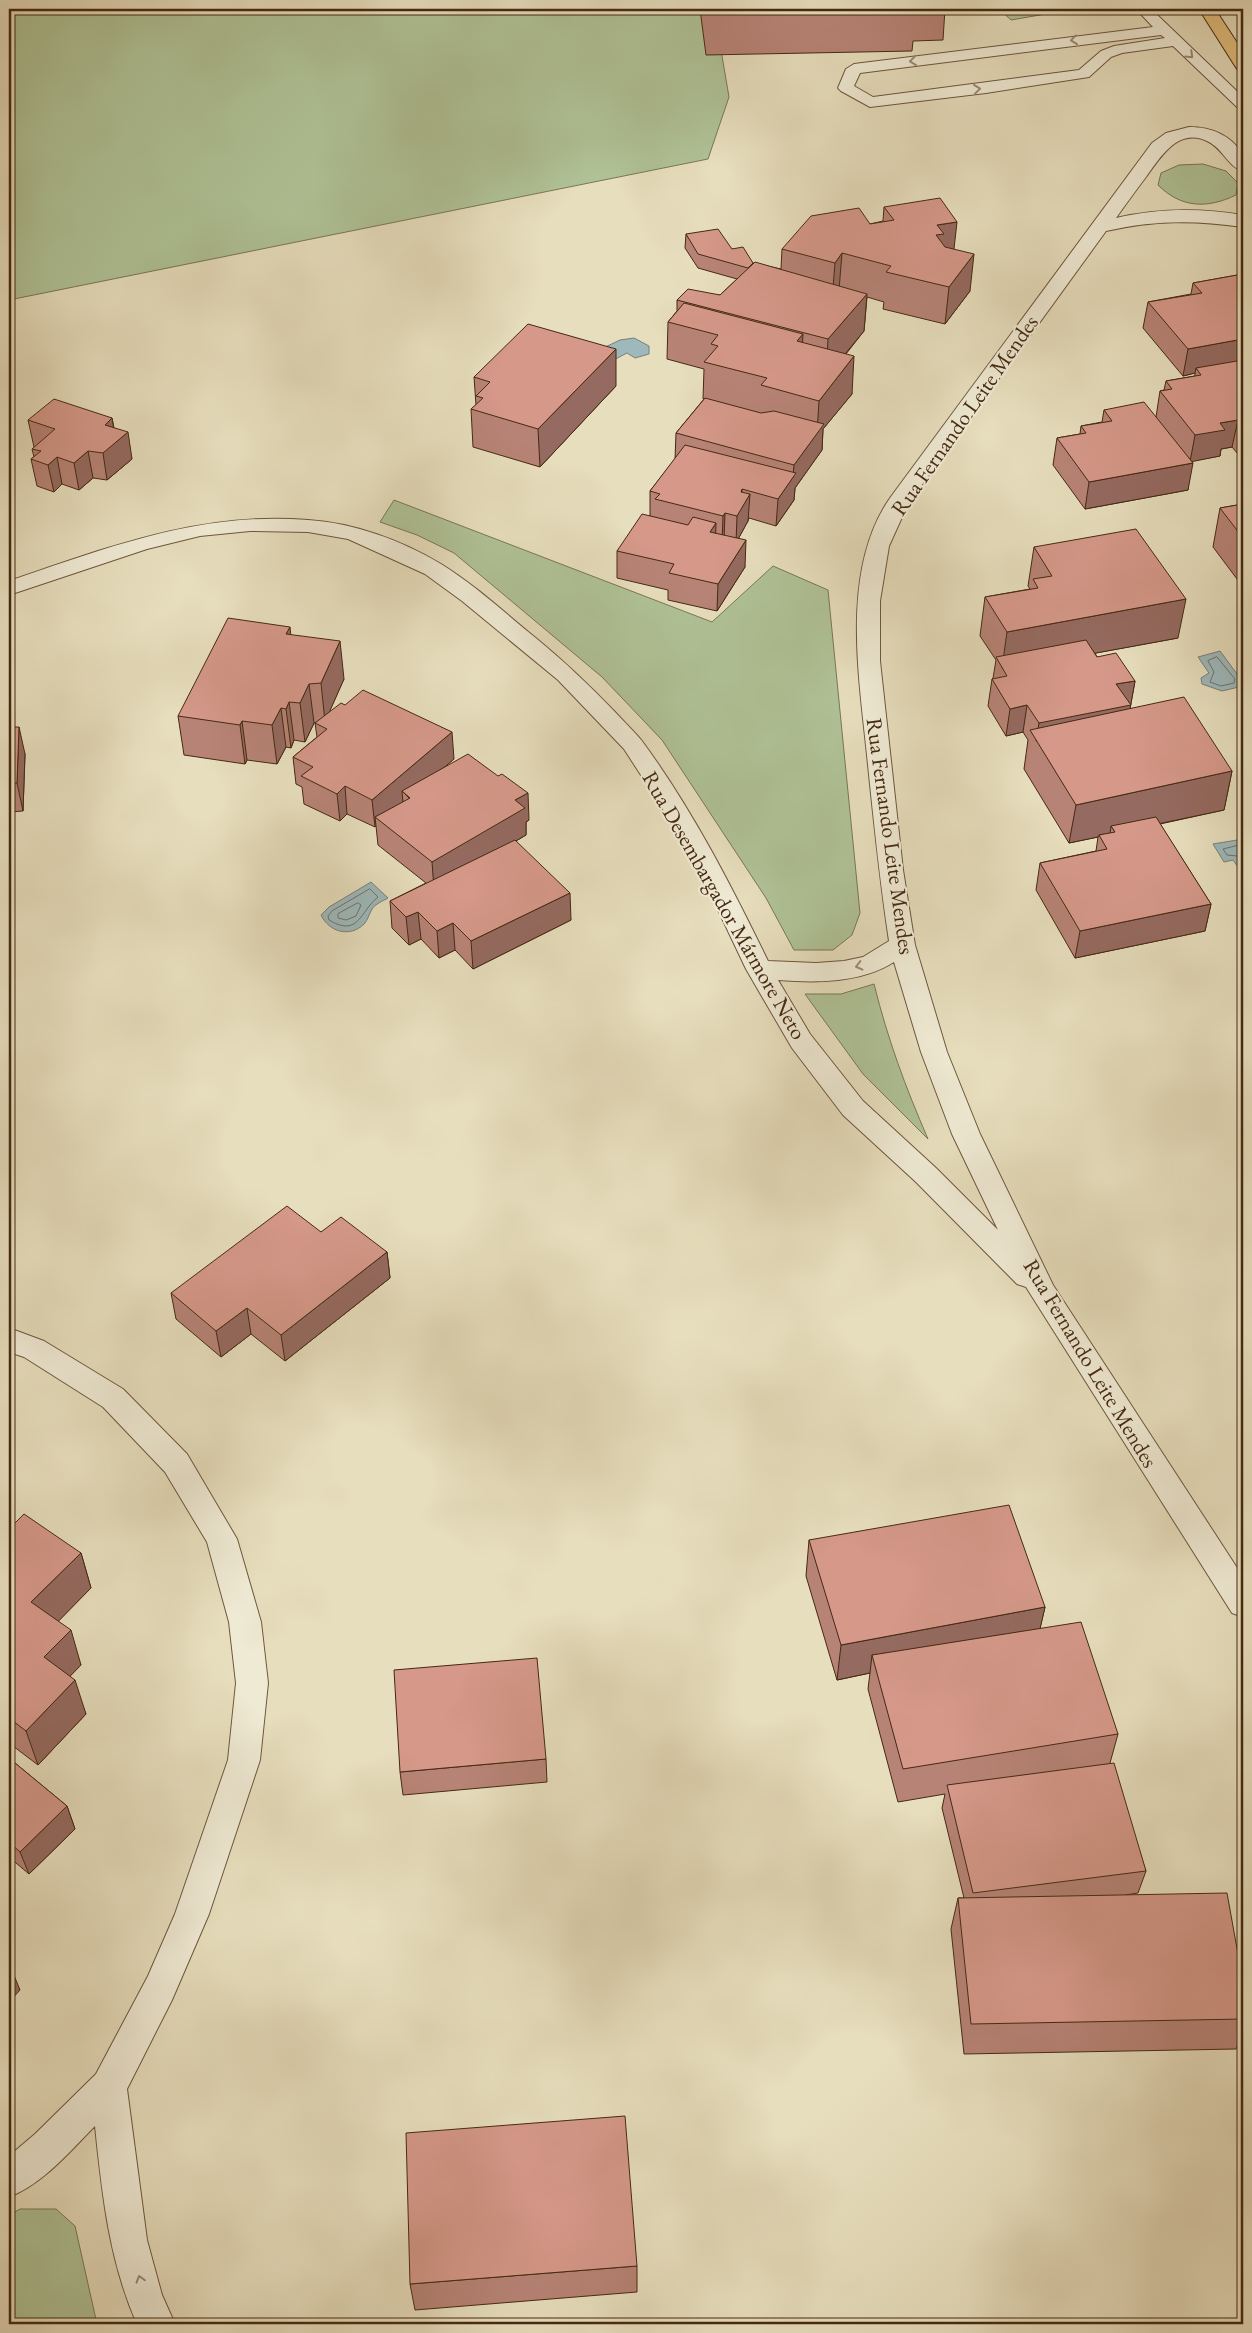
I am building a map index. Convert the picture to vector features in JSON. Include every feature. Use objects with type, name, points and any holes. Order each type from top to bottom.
[{"type":"main road","points":[[1207,9],[1243,65]]},
{"type":"street","name":"Rua Fernando Leite Mendes","points":[[1243,166],[1224,143],[1211,136],[1194,132],[1178,133],[1166,138],[898,503],[878,546],[868,601],[869,661],[891,870],[902,945],[934,1052],[966,1134],[1042,1291],[1243,1603]]},
{"type":"street","points":[[1099,227],[1138,217],[1173,214],[1212,216],[1243,221]]},
{"type":"street","name":"Rua Desembargador Mármore Neto","points":[[9,588],[140,544],[200,530],[250,525],[308,526],[353,533],[397,551],[433,569],[470,596],[566,675],[632,744],[672,803],[713,874],[759,969],[801,1041],[853,1108],[926,1175],[1042,1291]]},
{"type":"street","points":[[759,969],[798,973],[835,972],[873,963],[902,945]]},
{"type":"street","points":[[9,1340],[34,1349],[113,1398],[176,1463],[222,1539],[245,1622],[252,1683],[244,1760],[192,1914],[160,1988],[109,2086],[48,2147],[9,2179]]},
{"type":"street","points":[[109,2086],[128,2236],[149,2310],[156,2324]]},
{"type":"lane","points":[[1143,9],[1243,105]]},
{"type":"lane","points":[[1163,30],[854,69],[846,88],[870,102],[986,88],[1084,74],[1106,54],[1119,49],[1175,41]]},
{"type":"green space","points":[[9,9],[714,9],[729,97],[708,159],[9,300]]},
{"type":"green space","points":[[999,9],[1075,9],[1011,20]]},
{"type":"green space","points":[[1203,164],[1226,171],[1238,183],[1236,195],[1215,203],[1195,204],[1176,198],[1158,185],[1161,173],[1179,165]]},
{"type":"green space","points":[[394,500],[712,622],[773,566],[828,590],[860,913],[852,935],[833,950],[794,950],[766,898],[662,740],[602,677],[454,553],[417,535],[380,522]]},
{"type":"green space","points":[[874,984],[898,1063],[928,1139],[863,1074],[805,994],[841,994]]},
{"type":"green space","points":[[20,2209],[56,2209],[75,2226],[97,2324],[9,2324],[9,2215]]},
{"type":"water","points":[[634,338],[649,346],[649,354],[635,358],[627,353],[608,363],[601,349],[620,340]]},
{"type":"water","points":[[1220,651],[1243,682],[1243,686],[1222,691],[1202,684],[1201,678],[1209,673],[1198,657]]},
{"type":"water","points":[[1243,839],[1243,869],[1240,870],[1233,860],[1224,862],[1213,844]]},
{"type":"water","points":[[371,882],[388,898],[373,907],[367,921],[358,928],[346,932],[329,926],[321,915],[329,907]]},
{"type":"building","points":[[707,9],[868,9],[707,12]]},
{"type":"building","points":[[940,198],[957,222],[937,225],[944,234],[936,235],[945,247],[974,254],[949,287],[886,272],[891,266],[842,253],[835,263],[782,249],[811,216],[859,208],[870,224],[894,220],[884,207]]},
{"type":"building","points":[[718,229],[732,249],[743,247],[753,263],[748,268],[698,254],[686,234]]},
{"type":"building","points":[[755,262],[867,294],[828,339],[677,300],[688,289],[720,295]]},
{"type":"building","points":[[1243,274],[1243,339],[1188,349],[1148,302],[1202,293],[1193,283]]},
{"type":"building","points":[[684,303],[803,334],[797,341],[854,356],[819,401],[761,385],[767,378],[704,362],[718,346],[711,344],[718,335],[668,322]]},
{"type":"building","points":[[528,324],[616,349],[538,429],[471,409],[483,398],[476,396],[490,382],[474,377]]},
{"type":"building","points":[[1237,361],[1243,369],[1243,427],[1238,420],[1220,423],[1225,430],[1195,435],[1160,391],[1172,389],[1166,381],[1201,375],[1196,368]]},
{"type":"building","points":[[705,398],[761,413],[774,411],[824,424],[794,465],[676,433]]},
{"type":"building","points":[[54,399],[112,418],[105,425],[128,432],[103,453],[88,451],[74,463],[57,457],[48,465],[31,459],[41,451],[32,449],[55,429],[28,420]]},
{"type":"building","points":[[1144,402],[1193,463],[1089,482],[1057,438],[1086,433],[1081,426],[1112,421],[1104,410]]},
{"type":"building","points":[[685,445],[796,473],[778,499],[742,489],[741,492],[750,494],[737,516],[725,513],[723,516],[655,499],[660,494],[650,491]]},
{"type":"building","points":[[1243,504],[1243,538],[1220,508]]},
{"type":"building","points":[[642,514],[688,525],[693,517],[716,523],[710,532],[746,540],[718,584],[669,573],[674,564],[617,551]]},
{"type":"building","points":[[1136,529],[1186,599],[1007,632],[985,597],[1038,588],[1033,579],[1052,576],[1034,547]]},
{"type":"building","points":[[228,618],[290,627],[286,634],[340,641],[321,683],[309,684],[300,703],[289,702],[286,709],[281,708],[272,725],[242,721],[240,725],[178,716]]},
{"type":"building","points":[[1086,640],[1097,657],[1116,653],[1135,681],[1116,684],[1131,705],[1039,723],[1027,705],[1010,709],[992,679],[1007,676],[996,657]]},
{"type":"building","points":[[363,690],[452,732],[372,800],[345,786],[337,794],[301,776],[313,767],[293,757],[327,729],[315,723],[341,703],[345,705]]},
{"type":"building","points":[[1184,697],[1232,771],[1076,805],[1030,730]]},
{"type":"building","points":[[9,727],[19,727],[17,783],[9,784]]},
{"type":"building","points":[[468,754],[498,776],[502,774],[528,793],[515,800],[525,808],[432,862],[375,817],[410,798],[402,791]]},
{"type":"building","points":[[1156,817],[1211,904],[1080,931],[1040,863],[1107,849],[1099,835],[1115,832],[1111,826]]},
{"type":"building","points":[[515,840],[570,893],[471,941],[453,923],[437,931],[418,912],[406,917],[390,901]]},
{"type":"building","points":[[287,1206],[321,1232],[341,1217],[387,1252],[281,1335],[247,1308],[216,1331],[171,1293]]},
{"type":"building","points":[[1009,1505],[1045,1607],[841,1645],[809,1540]]},
{"type":"building","points":[[24,1514],[81,1553],[31,1602],[71,1630],[44,1657],[75,1680],[26,1731],[9,1718],[9,1529]]},
{"type":"building","points":[[1081,1622],[1118,1734],[903,1769],[872,1655]]},
{"type":"building","points":[[537,1658],[546,1759],[400,1772],[394,1670]]},
{"type":"building","points":[[9,1758],[67,1806],[20,1852],[9,1842]]},
{"type":"building","points":[[1114,1763],[1146,1871],[973,1893],[947,1785]]},
{"type":"building","points":[[1227,1893],[1243,1982],[1243,2019],[971,2024],[958,1898]]},
{"type":"building","points":[[625,2116],[637,2266],[410,2284],[406,2133]]}]
